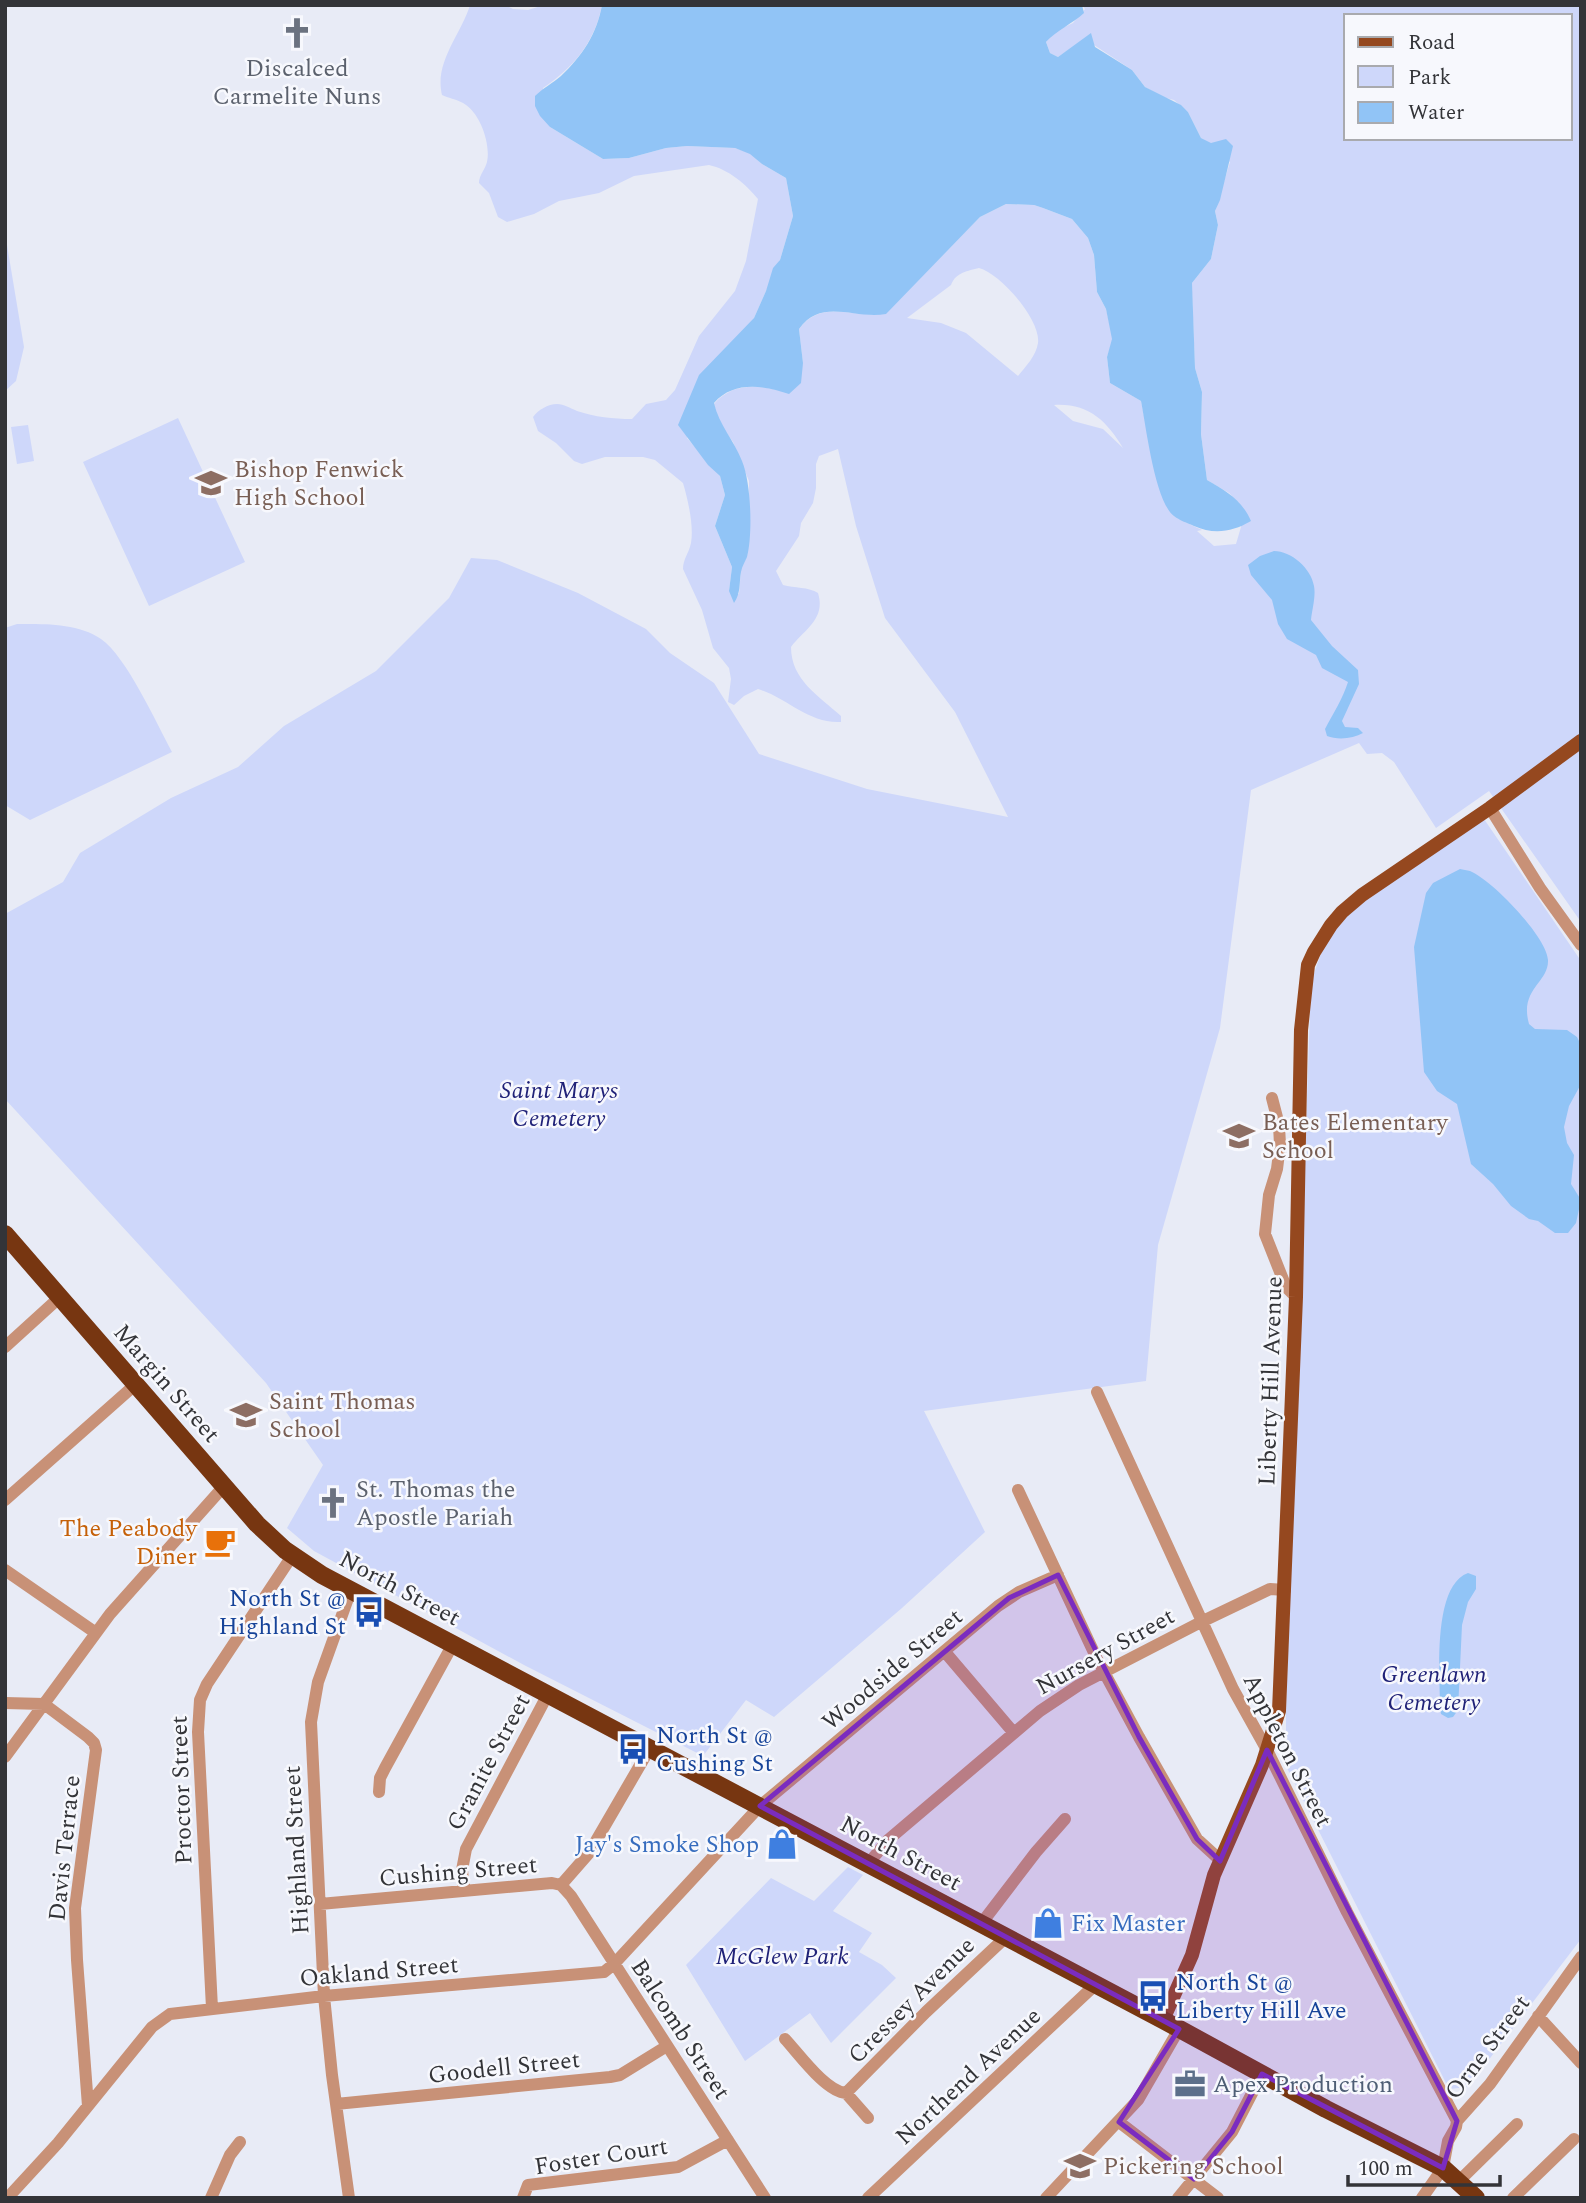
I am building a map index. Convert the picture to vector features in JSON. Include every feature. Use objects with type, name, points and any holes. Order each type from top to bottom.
[{"type":"highway","name":"Margin Street","points":[[5,1234],[257,1524],[295,1557]]},
{"type":"highway","name":"North Street","points":[[295,1557],[321,1575],[1443,2168],[1476,2198]]},
{"type":"main road","name":"Liberty Hill Avenue","points":[[1163,2020],[1192,1955],[1214,1875],[1277,1724],[1281,1698],[1296,1297],[1301,1030],[1305,984],[1314,952],[1342,912],[1362,895],[1490,808],[1581,741]]},
{"type":"street","points":[[1490,808],[1581,945]]},
{"type":"street","points":[[1272,1098],[1279,1125],[1280,1145],[1269,1195],[1265,1234],[1286,1287],[1296,1297]]},
{"type":"street","points":[[5,1347],[60,1297]]},
{"type":"street","points":[[5,1500],[136,1384]]},
{"type":"street","name":"Appleton Street","points":[[1097,1392],[1233,1689],[1457,2120]]},
{"type":"street","points":[[5,1757],[96,1633],[225,1485]]},
{"type":"street","points":[[1018,1490],[1105,1674],[1197,1839],[1220,1860]]},
{"type":"street","name":"Proctor Street","points":[[212,2008],[198,1732],[200,1700],[215,1670],[295,1557]]},
{"type":"street","points":[[5,1570],[96,1633]]},
{"type":"street","name":"Woodside Street","points":[[760,1806],[1009,1598],[1058,1575]]},
{"type":"street","name":"Nursery Street","points":[[868,1864],[888,1840],[1014,1733],[1067,1692],[1270,1589],[1285,1590]]},
{"type":"street","name":"Highland Street","points":[[349,2198],[324,1996],[312,1709],[318,1682],[351,1590]]},
{"type":"street","points":[[379,1792],[380,1778],[453,1644]]},
{"type":"street","points":[[945,1653],[1014,1733]]},
{"type":"street","name":"Granite Street","points":[[464,1891],[462,1870],[466,1849],[548,1694]]},
{"type":"street","points":[[5,1703],[44,1703]]},
{"type":"street","name":"Davis Terrace","points":[[44,1703],[88,1737],[96,1750],[75,1908],[88,2106]]},
{"type":"street","name":"Cushing Street","points":[[320,1904],[552,1883],[561,1885],[589,1853],[650,1748]]},
{"type":"street","name":"Oakland Street","points":[[13,2194],[163,2017],[212,2008],[324,1996],[604,1972],[760,1806]]},
{"type":"street","points":[[981,1923],[1065,1819]]},
{"type":"street","name":"Balcomb Street","points":[[561,1885],[765,2198]]},
{"type":"street","name":"Cressey Avenue","points":[[846,2093],[926,2011],[1006,1937]]},
{"type":"street","name":"Orne Street","points":[[1443,2168],[1448,2141],[1457,2120],[1490,2084],[1581,1957]]},
{"type":"street","name":"Northend Avenue","points":[[868,2198],[1095,1985]]},
{"type":"street","points":[[1538,2016],[1581,2063]]},
{"type":"street","points":[[1046,2198],[1138,2100],[1179,2029]]},
{"type":"street","points":[[785,2039],[832,2088],[838,2093],[846,2093],[868,2118]]},
{"type":"street","name":"Goodell Street","points":[[336,2104],[610,2077],[620,2075],[667,2046]]},
{"type":"street","points":[[1178,2198],[1232,2132],[1262,2074]]},
{"type":"street","points":[[1119,2122],[1218,2198]]},
{"type":"street","points":[[1458,2182],[1517,2124]]},
{"type":"street","points":[[1513,2198],[1574,2139]]},
{"type":"street","name":"Foster Court","points":[[523,2198],[528,2185],[678,2167],[727,2140]]},
{"type":"street","points":[[211,2198],[230,2155],[240,2142]]},
{"type":"street","points":[[1422,2198],[1443,2168]]},
{"type":"highlighted area","points":[[1058,1575],[1139,1737],[1197,1839],[1220,1861],[1267,1750],[1457,2121],[1443,2168],[1262,2074],[1232,2132],[1194,2179],[1119,2122],[1179,2029],[760,1806],[1009,1598]]},
{"type":"green space","name":"Saint Marys Cemetery","points":[[470,5],[505,5],[513,9],[528,10],[544,5],[602,5],[594,31],[581,53],[564,72],[543,88],[550,127],[603,159],[629,158],[666,148],[687,146],[735,148],[750,153],[762,164],[786,178],[793,216],[780,260],[754,318],[687,438],[720,476],[725,495],[715,526],[732,567],[729,591],[739,594],[741,569],[747,556],[749,540],[749,481],[733,442],[719,422],[714,404],[730,391],[739,388],[769,388],[789,393],[803,363],[799,329],[808,319],[829,312],[886,313],[980,217],[1006,204],[1034,205],[1072,219],[1088,238],[1094,255],[1097,292],[1106,309],[1113,339],[1107,357],[1110,383],[1141,401],[1147,430],[1185,522],[1202,530],[1197,531],[1214,546],[1236,544],[1241,527],[1239,503],[1229,493],[1207,480],[1201,434],[1202,392],[1195,368],[1192,293],[1192,283],[1211,259],[1218,225],[1215,211],[1230,162],[1201,138],[1188,112],[1174,100],[1162,97],[1145,87],[1132,70],[1085,39],[1058,57],[1050,53],[1046,42],[1056,31],[1073,23],[1085,9],[1082,5],[1581,5],[1581,922],[1489,791],[1436,828],[1394,762],[1382,753],[1367,754],[1359,743],[1251,790],[1220,1028],[1158,1245],[1146,1381],[924,1411],[985,1532],[902,1608],[774,1717],[746,1700],[703,1756],[524,1665],[314,1551],[287,1528],[323,1465],[266,1383],[5,1099],[5,914],[63,882],[80,853],[171,798],[238,767],[284,726],[376,671],[449,598],[471,558],[497,560],[578,593],[646,629],[670,653],[714,683],[759,754],[867,789],[1008,817],[955,712],[885,618],[856,526],[838,449],[819,456],[813,503],[801,523],[799,536],[776,571],[783,585],[818,593],[820,602],[817,617],[791,647],[792,659],[801,678],[841,716],[841,722],[829,722],[808,715],[758,689],[734,705],[728,702],[731,679],[729,668],[713,648],[702,610],[683,569],[692,529],[683,483],[655,460],[643,457],[605,457],[582,464],[574,461],[556,443],[538,431],[533,417],[550,405],[562,405],[597,416],[632,419],[646,404],[666,400],[675,390],[699,336],[735,291],[746,261],[758,199],[736,178],[709,165],[634,176],[599,193],[559,201],[534,214],[507,222],[498,217],[489,193],[479,183],[488,155],[486,138],[479,121],[469,107],[442,95],[442,71]],"holes":[[[979,268],[998,279],[1018,299],[1037,333],[1037,348],[1018,376],[966,333],[941,323],[907,318],[951,285],[959,275]],[[1054,405],[1077,407],[1095,415],[1110,429],[1123,448],[1103,429],[1073,421]]]},
{"type":"green space","points":[[5,233],[24,347],[16,381],[5,391]]},
{"type":"green space","points":[[178,418],[245,562],[149,606],[83,462]]},
{"type":"green space","points":[[28,425],[34,461],[17,464],[11,427]]},
{"type":"green space","points":[[17,624],[71,627],[101,639],[121,660],[172,752],[30,820],[5,805],[5,628]]},
{"type":"green space","name":"Greenlawn Cemetery","points":[[1484,819],[1581,961],[1581,1939],[1468,2087],[1449,2089],[1286,1766],[1286,1710],[1311,982],[1325,942],[1351,910]]},
{"type":"green space","name":"McGlew Park","points":[[848,1867],[863,1875],[833,1911],[872,1933],[859,1952],[882,1965],[896,1978],[831,2043],[810,2013],[745,2061],[686,1965],[771,1878],[814,1901]]},
{"type":"water","points":[[602,5],[1082,5],[1084,13],[1046,42],[1050,53],[1058,57],[1091,33],[1095,47],[1132,70],[1145,87],[1181,105],[1188,112],[1201,138],[1211,143],[1226,139],[1233,146],[1215,211],[1218,225],[1211,259],[1192,283],[1195,368],[1202,392],[1201,434],[1207,480],[1238,502],[1251,521],[1230,530],[1209,531],[1178,519],[1167,508],[1157,480],[1141,401],[1110,383],[1107,357],[1112,339],[1106,309],[1097,292],[1094,255],[1088,238],[1072,219],[1034,205],[1006,204],[980,217],[886,314],[828,312],[808,319],[799,329],[803,363],[801,383],[789,394],[759,387],[739,388],[714,403],[742,461],[749,495],[749,547],[734,603],[729,591],[732,567],[715,526],[725,495],[720,476],[708,465],[678,425],[699,375],[754,318],[773,268],[780,260],[793,216],[786,178],[750,154],[735,148],[687,146],[666,148],[629,158],[603,159],[550,127],[535,106],[535,96],[576,61],[592,35]]},
{"type":"water","points":[[1274,551],[1293,557],[1305,567],[1312,579],[1314,590],[1311,620],[1332,646],[1358,670],[1359,684],[1342,721],[1345,727],[1358,728],[1363,733],[1359,735],[1345,738],[1327,736],[1325,729],[1348,682],[1322,668],[1316,655],[1287,639],[1278,624],[1272,600],[1251,575],[1248,565],[1260,556]]},
{"type":"water","points":[[1460,869],[1480,876],[1504,897],[1529,924],[1545,950],[1547,968],[1528,1002],[1529,1024],[1535,1029],[1567,1030],[1577,1037],[1581,1045],[1581,1084],[1569,1106],[1564,1127],[1567,1143],[1574,1155],[1571,1184],[1581,1200],[1576,1223],[1568,1233],[1555,1233],[1538,1221],[1529,1219],[1511,1206],[1493,1184],[1471,1164],[1457,1104],[1437,1091],[1424,1072],[1414,947],[1426,893],[1433,883]]},
{"type":"water","points":[[1468,1573],[1476,1576],[1476,1589],[1468,1602],[1462,1625],[1458,1710],[1453,1717],[1448,1718],[1441,1714],[1440,1707],[1439,1654],[1443,1613],[1448,1595],[1456,1581]]},
{"type":"place","name":"Discalced Carmelite Nuns","points":[[297,33]]},
{"type":"place","name":"Bishop Fenwick High School","points":[[211,483]]},
{"type":"place","name":"Bates Elementary School","points":[[1239,1136]]},
{"type":"place","name":"Saint Thomas School","points":[[246,1415]]},
{"type":"place","name":"St. Thomas the Apostle Pariah","points":[[333,1503]]},
{"type":"place","name":"The Peabody Diner","points":[[220,1542]]},
{"type":"place","name":"North St @ Highland St","points":[[369,1612]]},
{"type":"place","name":"North St @ Cushing St","points":[[633,1749]]},
{"type":"place","name":"Jay's Smoke Shop","points":[[782,1844]]},
{"type":"place","name":"Fix Master","points":[[1048,1923]]},
{"type":"place","name":"North St @ Liberty Hill Ave","points":[[1153,1996]]},
{"type":"place","name":"Apex Production","points":[[1190,2084]]},
{"type":"place","name":"Pickering School","points":[[1080,2166]]}]
